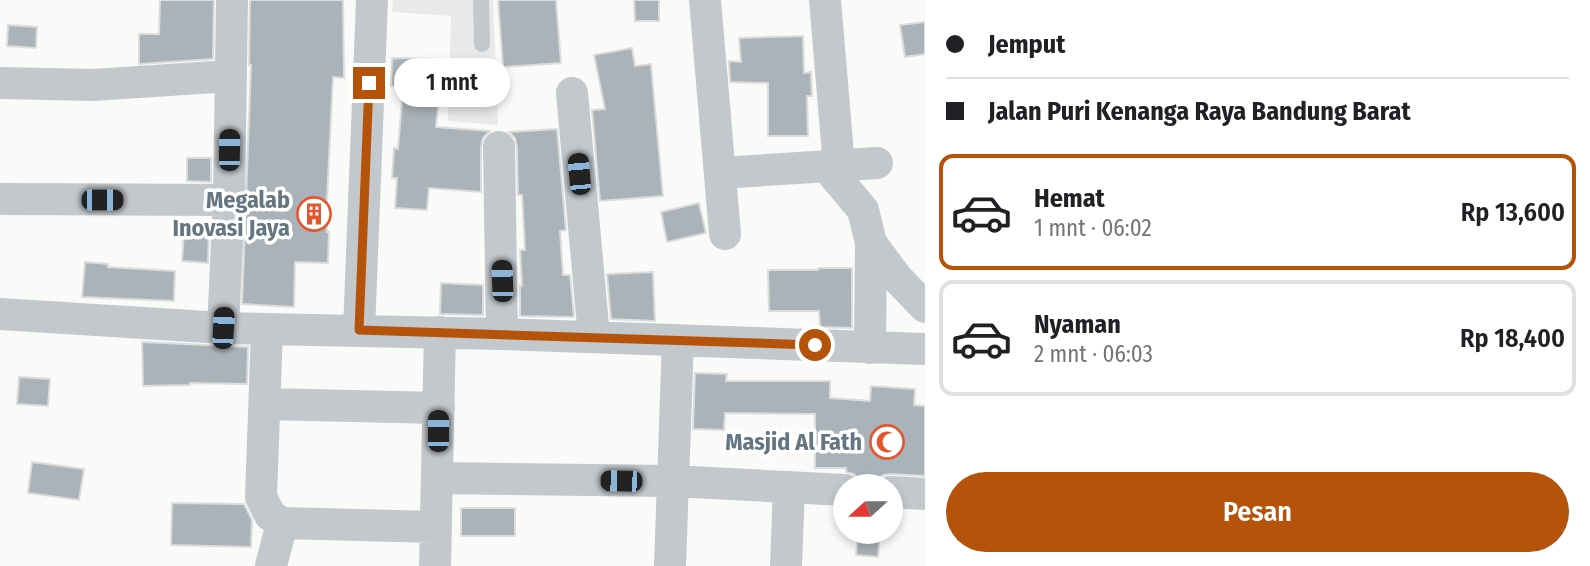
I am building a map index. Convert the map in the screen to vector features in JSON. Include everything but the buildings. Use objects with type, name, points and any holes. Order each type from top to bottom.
[{"type":"street","points":[[223,328],[229,200],[232,0]]},
{"type":"street","points":[[359,330],[372,0]]},
{"type":"street","points":[[705,0],[725,234]]},
{"type":"street","points":[[825,0],[833,167],[863,210],[871,243],[870,348]]},
{"type":"street","points":[[0,83],[93,85],[230,76]]},
{"type":"street","points":[[572,93],[594,337]]},
{"type":"street","points":[[499,147],[502,334]]},
{"type":"street","points":[[720,173],[877,163]]},
{"type":"street","points":[[0,199],[229,200]]},
{"type":"street","points":[[871,243],[897,278],[925,307]]},
{"type":"street","points":[[0,314],[223,328],[440,332],[925,349]]},
{"type":"street","points":[[267,329],[261,497],[270,515],[282,523],[435,527]]},
{"type":"street","points":[[435,566],[440,332]]},
{"type":"street","points":[[670,566],[678,340]]},
{"type":"street","points":[[265,404],[439,408]]},
{"type":"street","points":[[438,478],[673,481],[833,489]]},
{"type":"street","points":[[786,566],[789,487]]},
{"type":"street","points":[[903,493],[925,494]]},
{"type":"street","points":[[271,566],[282,523]]},
{"type":"lane","points":[[481,0],[482,44]]},
{"type":"shaded area","points":[[393,0],[493,0],[498,125],[448,121],[451,16],[392,12]]},
{"type":"place","name":"Megalab Inovasi Jaya","points":[[314,214]]},
{"type":"place","name":"Masjid Al Fath","points":[[887,442]]},
{"type":"route","points":[[369,83],[359,330],[815,345]]}]
